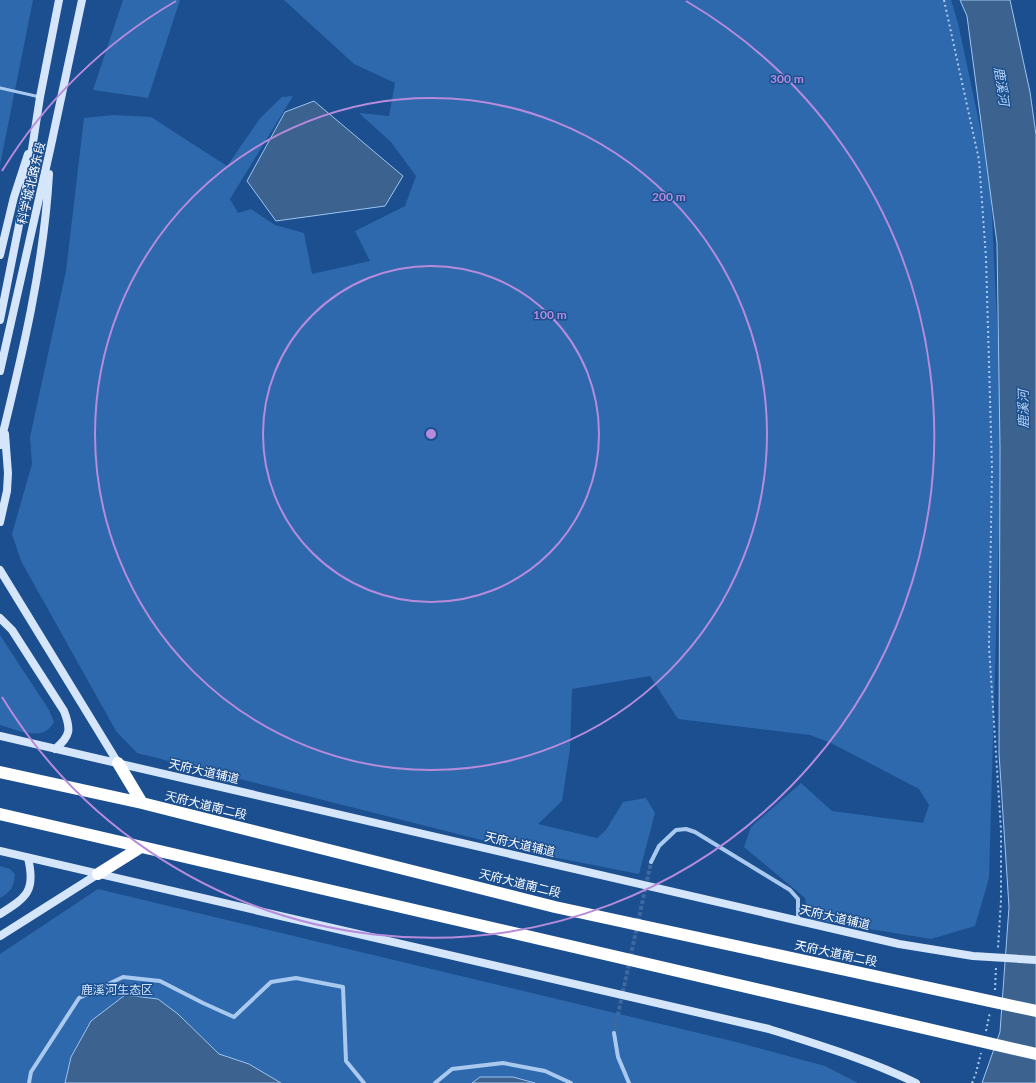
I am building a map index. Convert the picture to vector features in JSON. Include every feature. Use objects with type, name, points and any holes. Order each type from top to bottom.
[{"type":"highway","points":[[118,763],[142,803]]},
{"type":"highway","name":"天府大道南二段","points":[[0,772],[142,803],[555,907],[1036,1011]]},
{"type":"highway","points":[[0,814],[1036,1054]]},
{"type":"highway","points":[[98,874],[141,847]]},
{"type":"street","name":"科学城北路东段","points":[[0,320],[25,195],[40,97],[59,0]]},
{"type":"street","name":"科学城北路东段","points":[[0,371],[82,0]]},
{"type":"street","points":[[0,255],[14,197],[36,130]]},
{"type":"street","points":[[0,445],[34,290],[48,196],[50,150]]},
{"type":"street","points":[[0,522],[7,491],[8,473],[5,425]]},
{"type":"street","points":[[0,570],[118,763]]},
{"type":"street","points":[[0,618],[12,630],[64,711],[69,723],[68,733],[63,742],[55,749]]},
{"type":"street","name":"天府大道辅道","points":[[0,736],[899,944],[973,956],[1036,960]]},
{"type":"street","points":[[651,862],[659,846],[676,830],[686,829],[696,832],[790,890],[798,899],[798,920]]},
{"type":"street","points":[[0,851],[769,1029],[843,1052],[916,1083]]},
{"type":"street","points":[[0,914],[20,902],[30,888],[32,874],[28,858]]},
{"type":"street","points":[[0,936],[98,874]]},
{"type":"street","points":[[29,1083],[31,1072],[79,998],[123,976],[160,981],[234,1017],[271,982],[296,978],[344,987],[346,1061],[364,1083]]},
{"type":"street","points":[[614,1034],[618,1057],[629,1083]]},
{"type":"street","points":[[435,1083],[452,1069],[503,1063],[545,1071],[571,1083]]},
{"type":"lane","points":[[0,88],[40,97]]},
{"type":"path","points":[[944,0],[979,160],[986,258],[992,469],[989,647],[1001,830],[1001,900],[997,953]]},
{"type":"path","points":[[993,998],[997,960]]},
{"type":"path","points":[[985,1035],[991,1005]]},
{"type":"path","points":[[972,1083],[981,1051]]},
{"type":"green space","points":[[0,0],[33,0],[0,165]]},
{"type":"green space","points":[[123,0],[180,0],[148,98],[93,90]]},
{"type":"green space","points":[[284,0],[951,0],[958,23],[990,174],[1002,428],[989,878],[975,926],[931,939],[809,919],[805,898],[744,847],[751,827],[801,783],[832,811],[923,823],[929,805],[919,789],[831,743],[810,735],[678,719],[650,676],[572,689],[570,749],[562,801],[538,824],[597,838],[606,830],[623,802],[646,798],[655,813],[639,874],[537,854],[137,753],[116,731],[21,561],[12,534],[32,464],[30,437],[66,271],[84,118],[113,115],[151,117],[227,166],[261,117],[282,97],[293,96],[230,199],[238,213],[251,209],[275,225],[304,233],[312,274],[370,261],[355,231],[405,206],[416,176],[391,142],[359,113],[389,116],[395,83],[354,64]]},
{"type":"green space","points":[[0,635],[49,710],[54,722],[43,732],[22,732],[0,725]]},
{"type":"green space","points":[[0,866],[10,869],[15,874],[11,889],[7,894],[0,898]]},
{"type":"green space","name":"鹿溪河生态区","points":[[98,889],[736,1042],[825,1066],[858,1083],[0,1083],[0,954]]},
{"type":"water","name":"鹿溪河","points":[[960,0],[1010,0],[1030,92],[1036,135],[1036,1083],[982,1083],[1000,1032],[1009,907],[999,753],[1000,448],[997,243],[967,16]]},
{"type":"water","points":[[314,101],[403,176],[385,206],[276,221],[247,181],[285,112]]},
{"type":"water","points":[[125,995],[158,999],[178,1014],[219,1054],[249,1064],[281,1083],[65,1083],[71,1057],[91,1021]]},
{"type":"water","points":[[480,1077],[513,1077],[535,1083],[472,1083]]},
{"type":"tunnel","points":[[614,1033],[651,862]]}]
